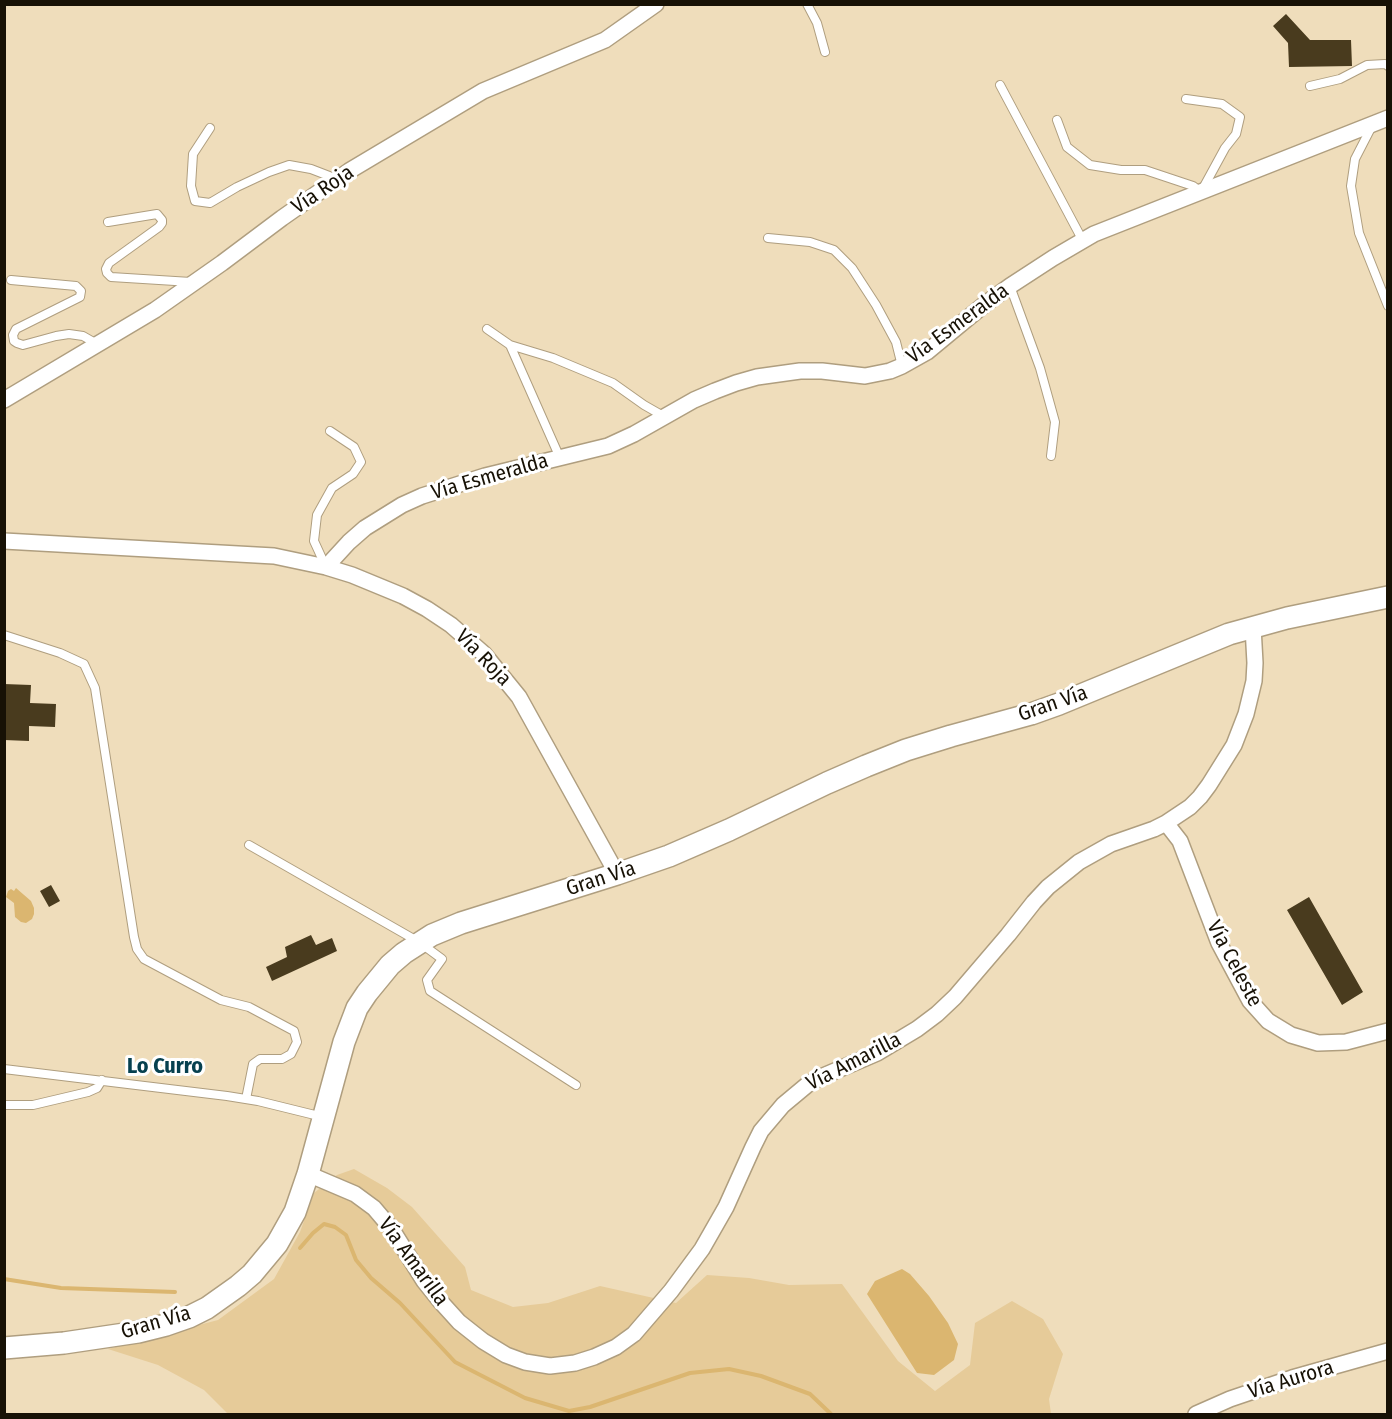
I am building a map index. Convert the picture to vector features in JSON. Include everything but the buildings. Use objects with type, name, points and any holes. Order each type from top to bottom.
[{"type":"main road","name":"Gran Vía","points":[[4,1348],[64,1343],[138,1332],[166,1325],[207,1308],[252,1274],[272,1252],[295,1212],[308,1174],[344,1042],[357,1008],[390,965],[419,942],[461,923],[669,856],[827,783],[896,754],[1032,714],[1229,634],[1388,597]]},
{"type":"street","name":"Vía Roja","points":[[4,400],[155,310],[350,171],[483,91],[605,40],[656,4]]},
{"type":"street","name":"Vía Esmeralda","points":[[326,567],[365,528],[402,505],[422,496],[485,476],[608,446],[715,391],[757,377],[800,371],[865,376],[902,366],[927,352],[1010,286],[1094,234],[1380,121]]},
{"type":"street","name":"Vía Roja","points":[[4,541],[274,556],[326,567],[378,585],[428,609],[451,625],[484,654],[519,698],[617,874]]},
{"type":"street","name":"Vía Amarilla","points":[[308,1174],[355,1194],[374,1208],[391,1228],[424,1281],[440,1301],[459,1322],[506,1355],[525,1362],[550,1366],[575,1363],[616,1347],[634,1334],[687,1270],[711,1235],[726,1207],[761,1131],[783,1105],[807,1085],[877,1053],[937,1014],[955,997],[1034,902],[1064,873],[1111,844],[1166,823],[1200,797],[1226,759],[1241,730],[1251,698],[1255,663],[1252,627]]},
{"type":"street","name":"Vía Celeste","points":[[1166,823],[1180,841],[1219,943],[1250,1001],[1268,1021],[1291,1035],[1318,1043],[1346,1042],[1388,1031]]},
{"type":"street","name":"Vía Aurora","points":[[1196,1414],[1237,1396],[1292,1377],[1388,1351]]},
{"type":"lane","points":[[807,4],[818,23],[825,52]]},
{"type":"lane","points":[[1310,86],[1340,79],[1366,65],[1385,64],[1388,66]]},
{"type":"lane","points":[[1000,85],[1083,241]]},
{"type":"lane","points":[[1057,120],[1067,147],[1090,165],[1121,170],[1145,170],[1193,186],[1201,192],[1225,148],[1236,134],[1240,117],[1222,104],[1186,99]]},
{"type":"lane","points":[[1380,121],[1355,159],[1351,186],[1359,233],[1388,306]]},
{"type":"lane","points":[[210,128],[193,154],[190,186],[195,201],[210,203],[268,172],[289,165],[311,169],[339,179]]},
{"type":"lane","points":[[108,222],[157,214],[162,220],[159,228],[109,263],[106,269],[111,277],[195,282]]},
{"type":"lane","points":[[768,238],[810,242],[834,250],[852,268],[876,305],[896,342],[902,366]]},
{"type":"lane","points":[[11,280],[76,286],[81,291],[80,297],[16,329],[13,339],[17,343],[22,345],[69,334],[83,336],[98,344]]},
{"type":"lane","points":[[1010,286],[1040,368],[1055,422],[1051,456]]},
{"type":"lane","points":[[487,329],[510,345],[553,358],[613,383],[664,417]]},
{"type":"lane","points":[[510,345],[560,458]]},
{"type":"lane","points":[[326,567],[314,541],[317,514],[332,488],[353,474],[361,462],[354,447],[330,431]]},
{"type":"lane","points":[[4,635],[60,653],[84,664],[95,688],[134,938],[137,949],[144,959],[221,1000],[249,1007],[294,1031],[297,1042],[291,1054],[282,1059],[260,1059],[253,1064],[246,1099]]},
{"type":"lane","points":[[249,845],[419,942],[442,959],[427,980],[429,991],[576,1085]]},
{"type":"lane","points":[[4,1069],[246,1099],[323,1117]]},
{"type":"lane","points":[[4,1105],[33,1105],[88,1092],[97,1088],[102,1080]]},
{"type":"shaded area","points":[[16,888],[31,901],[34,908],[32,919],[26,923],[15,917],[14,903],[6,897],[8,891],[11,889],[14,891]]},
{"type":"shaded area","points":[[354,1169],[387,1188],[412,1207],[465,1267],[471,1290],[513,1307],[548,1303],[600,1286],[676,1303],[707,1275],[749,1278],[789,1285],[842,1284],[898,1361],[935,1391],[970,1365],[975,1323],[1012,1301],[1043,1319],[1063,1354],[1049,1399],[1051,1414],[228,1414],[204,1390],[158,1365],[108,1349],[218,1320],[274,1279],[300,1232],[314,1193],[337,1175]]},
{"type":"shaded area","points":[[902,1269],[910,1274],[929,1296],[948,1323],[958,1344],[954,1360],[934,1375],[917,1373],[867,1294],[875,1281]]},
{"type":"waterway","points":[[300,1248],[324,1224],[335,1227],[346,1235],[356,1260],[371,1278],[400,1303],[455,1362],[525,1398],[569,1411],[590,1407],[690,1373],[729,1369],[761,1376],[810,1394],[831,1414]]},
{"type":"waterway","points":[[4,1279],[61,1288],[175,1292]]},
{"type":"district","name":"Lo Curro","points":[[165,1067]]}]
